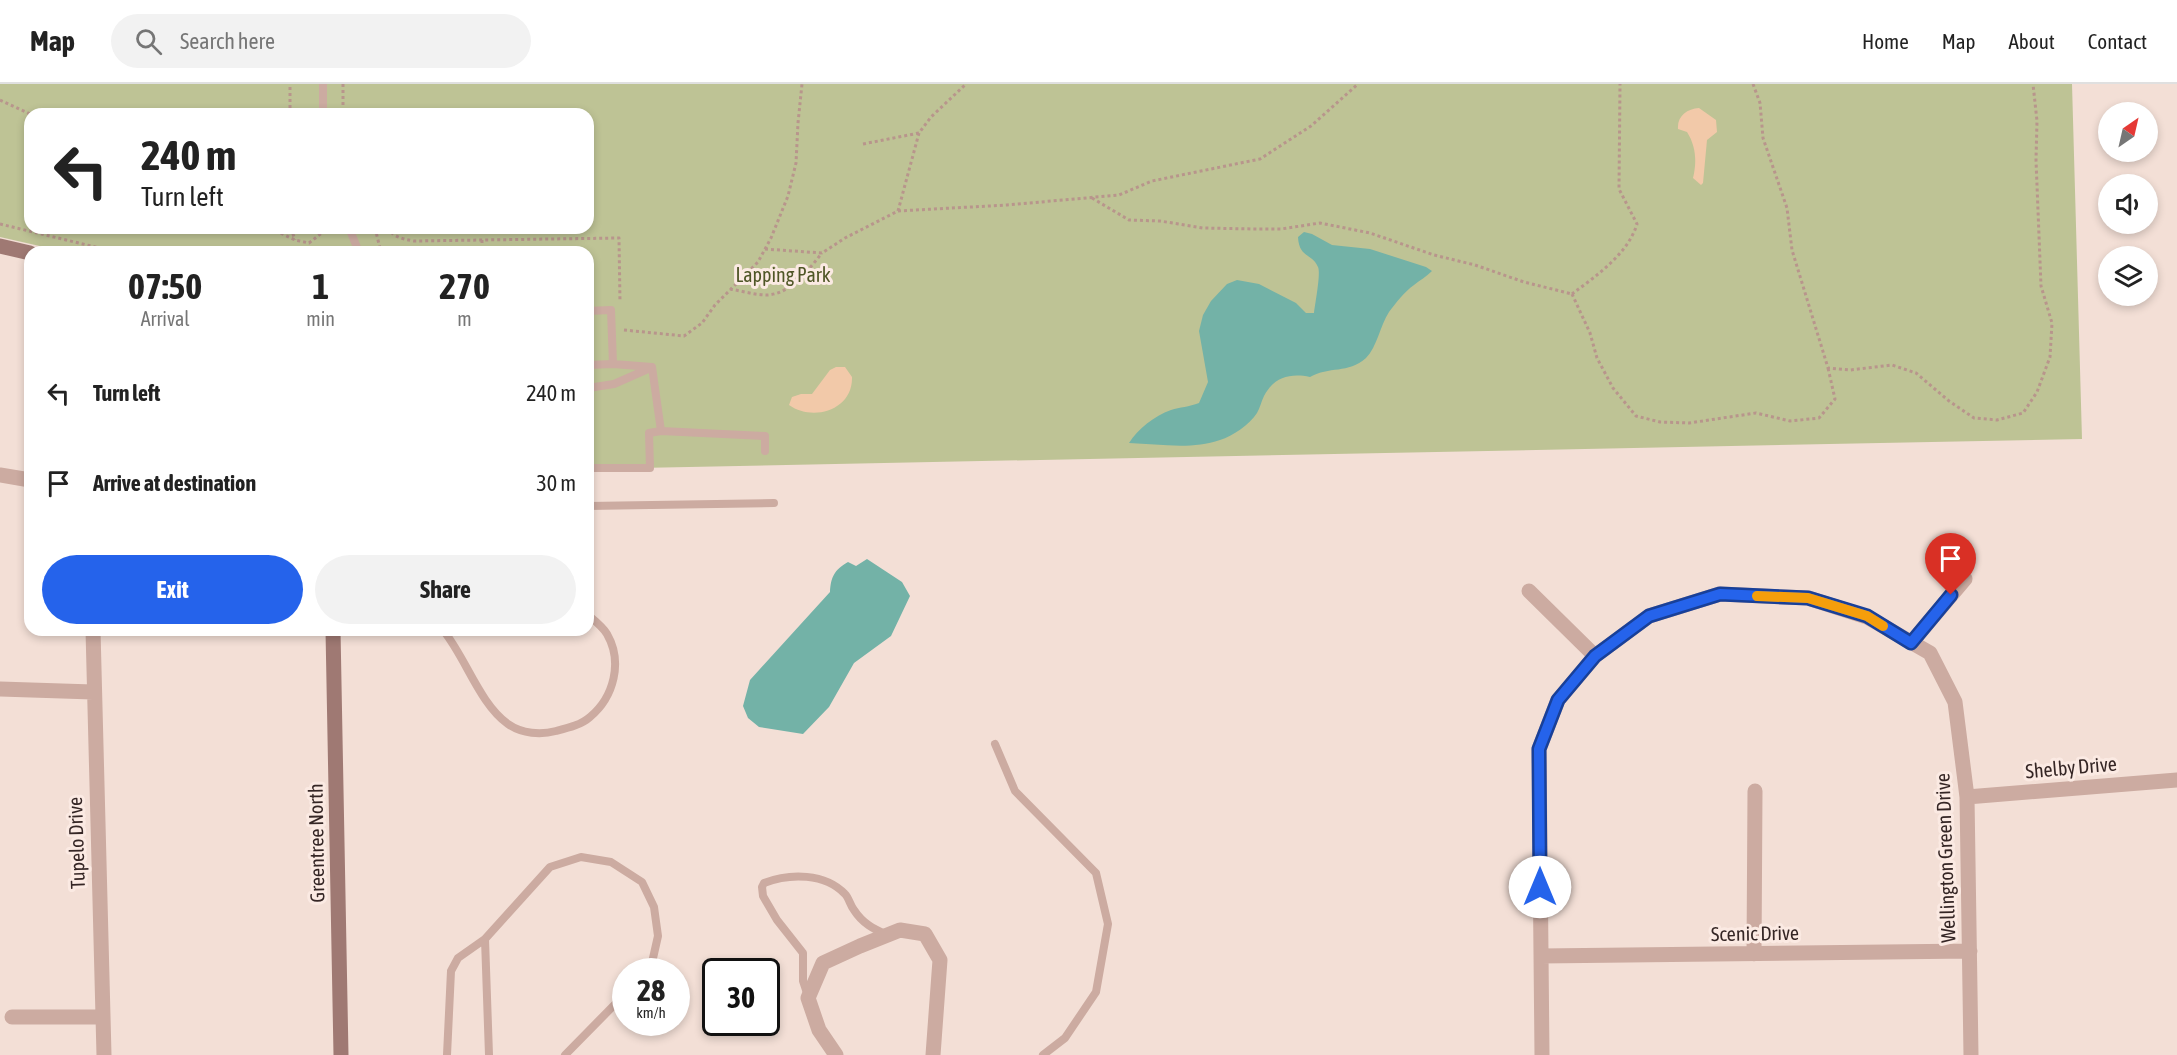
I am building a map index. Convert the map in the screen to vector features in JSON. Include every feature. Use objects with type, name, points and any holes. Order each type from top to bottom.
[{"type":"main road","points":[[0,246],[24,252]]},
{"type":"main road","name":"Greentree North","points":[[333,636],[341,1055]]},
{"type":"street","points":[[0,474],[24,479]]},
{"type":"street","points":[[1911,643],[1965,579]]},
{"type":"street","points":[[1529,591],[1595,656]]},
{"type":"street","name":"Wellington Green Drive","points":[[1542,1055],[1539,749],[1558,700],[1595,656],[1649,616],[1720,594],[1808,598],[1867,616],[1930,653],[1955,702],[1967,797],[1971,1055]]},
{"type":"street","name":"Tupelo Drive","points":[[93,636],[104,1055]]},
{"type":"street","points":[[0,689],[93,692]]},
{"type":"street","name":"Shelby Drive","points":[[1967,797],[2177,780]]},
{"type":"street","points":[[1754,954],[1755,791]]},
{"type":"street","points":[[836,1055],[819,1030],[808,998],[823,963],[900,930],[926,934],[940,960],[933,1055]]},
{"type":"street","name":"Scenic Drive","points":[[1541,956],[1970,951]]},
{"type":"street","points":[[12,1017],[102,1017]]},
{"type":"lane","points":[[323,84],[323,108]]},
{"type":"lane","points":[[594,311],[610,310],[613,364]]},
{"type":"lane","points":[[594,365],[652,367]]},
{"type":"lane","points":[[594,387],[614,384],[652,367]]},
{"type":"lane","points":[[652,367],[661,431]]},
{"type":"lane","points":[[594,468],[650,468],[649,433],[661,431],[765,436],[765,451]]},
{"type":"lane","points":[[594,506],[774,503]]},
{"type":"lane","points":[[448,636],[456,645],[489,703],[508,724],[530,733],[548,733],[573,726],[589,718],[603,703],[611,689],[615,670],[614,651],[606,633],[594,621]]},
{"type":"lane","points":[[994,744],[1015,791],[1096,873],[1108,924],[1096,992],[1065,1038],[1043,1055]]},
{"type":"lane","points":[[447,1055],[451,971],[458,958],[485,939],[550,867],[581,857],[611,862],[642,882],[654,907],[658,936],[653,958]]},
{"type":"lane","points":[[808,998],[803,981],[803,953],[767,904],[763,896],[764,883],[798,877],[827,882],[846,894],[853,910],[867,925],[888,935]]},
{"type":"lane","points":[[485,939],[489,1055]]},
{"type":"lane","points":[[565,1055],[612,1007]]},
{"type":"path","points":[[290,84],[290,108]]},
{"type":"path","points":[[343,84],[343,108]]},
{"type":"path","points":[[621,329],[684,336],[702,323],[729,289],[758,261],[788,196],[796,163],[802,84]]},
{"type":"path","points":[[897,211],[919,133],[931,117],[966,84]]},
{"type":"path","points":[[729,289],[769,295],[785,289],[804,275],[822,253],[845,238],[897,211],[1007,206],[1119,195],[1152,181],[1260,159],[1311,126],[1358,84]]},
{"type":"path","points":[[1572,294],[1613,259],[1633,237],[1637,225],[1619,189],[1620,84]]},
{"type":"path","points":[[1572,294],[1590,333],[1597,358],[1613,388],[1636,416],[1660,422],[1689,423],[1756,413],[1790,421],[1819,418],[1835,399],[1828,368],[1792,250],[1787,208],[1763,138],[1760,103],[1753,84]]},
{"type":"path","points":[[1828,368],[1850,370],[1892,365],[1916,373],[1949,401],[1974,418],[1996,420],[2023,413],[2037,392],[2050,357],[2052,324],[2041,286],[2036,160],[2037,121],[2033,84]]},
{"type":"path","points":[[0,100],[24,111]]},
{"type":"path","points":[[863,144],[919,133]]},
{"type":"path","points":[[1092,198],[1129,220],[1160,221],[1203,228],[1254,229],[1281,229],[1320,223],[1370,233],[1434,255],[1572,294]]},
{"type":"path","points":[[0,224],[24,230]]},
{"type":"path","points":[[41,234],[91,246]]},
{"type":"path","points":[[282,234],[309,243],[320,234]]},
{"type":"path","points":[[293,234],[295,240]]},
{"type":"path","points":[[392,234],[414,241],[619,238],[620,309]]},
{"type":"path","points":[[482,240],[482,246]]},
{"type":"path","points":[[765,249],[822,253]]},
{"type":"green space","name":"Lapping Park","points":[[0,84],[2072,84],[2082,439],[594,469],[594,246],[40,246],[0,237]]},
{"type":"sand","points":[[1699,108],[1716,120],[1717,132],[1707,140],[1701,185],[1693,178],[1695,160],[1692,143],[1687,132],[1678,129],[1679,120],[1684,114]]},
{"type":"sand","points":[[845,367],[852,377],[851,388],[839,405],[830,410],[809,412],[789,405],[792,397],[812,394],[830,370]]},
{"type":"water","points":[[1304,232],[1332,245],[1370,249],[1432,271],[1394,305],[1370,353],[1359,363],[1310,377],[1283,378],[1268,390],[1250,422],[1220,440],[1186,446],[1129,443],[1153,419],[1171,410],[1199,403],[1208,382],[1199,331],[1203,315],[1211,301],[1227,284],[1237,280],[1259,284],[1296,303],[1306,313],[1314,313],[1319,270],[1299,244],[1298,237]]},
{"type":"water","points":[[867,559],[902,582],[910,596],[891,636],[854,663],[829,707],[803,734],[759,727],[748,718],[743,706],[750,680],[830,592],[832,578],[836,571],[848,562],[856,566]]},
{"type":"slow traffic","points":[[1757,596],[1808,598],[1867,616],[1883,626]]},
{"type":"route","points":[[1540,887],[1539,749],[1558,700],[1595,656],[1649,616],[1720,594],[1808,598],[1867,616],[1911,643],[1951,595]]}]
